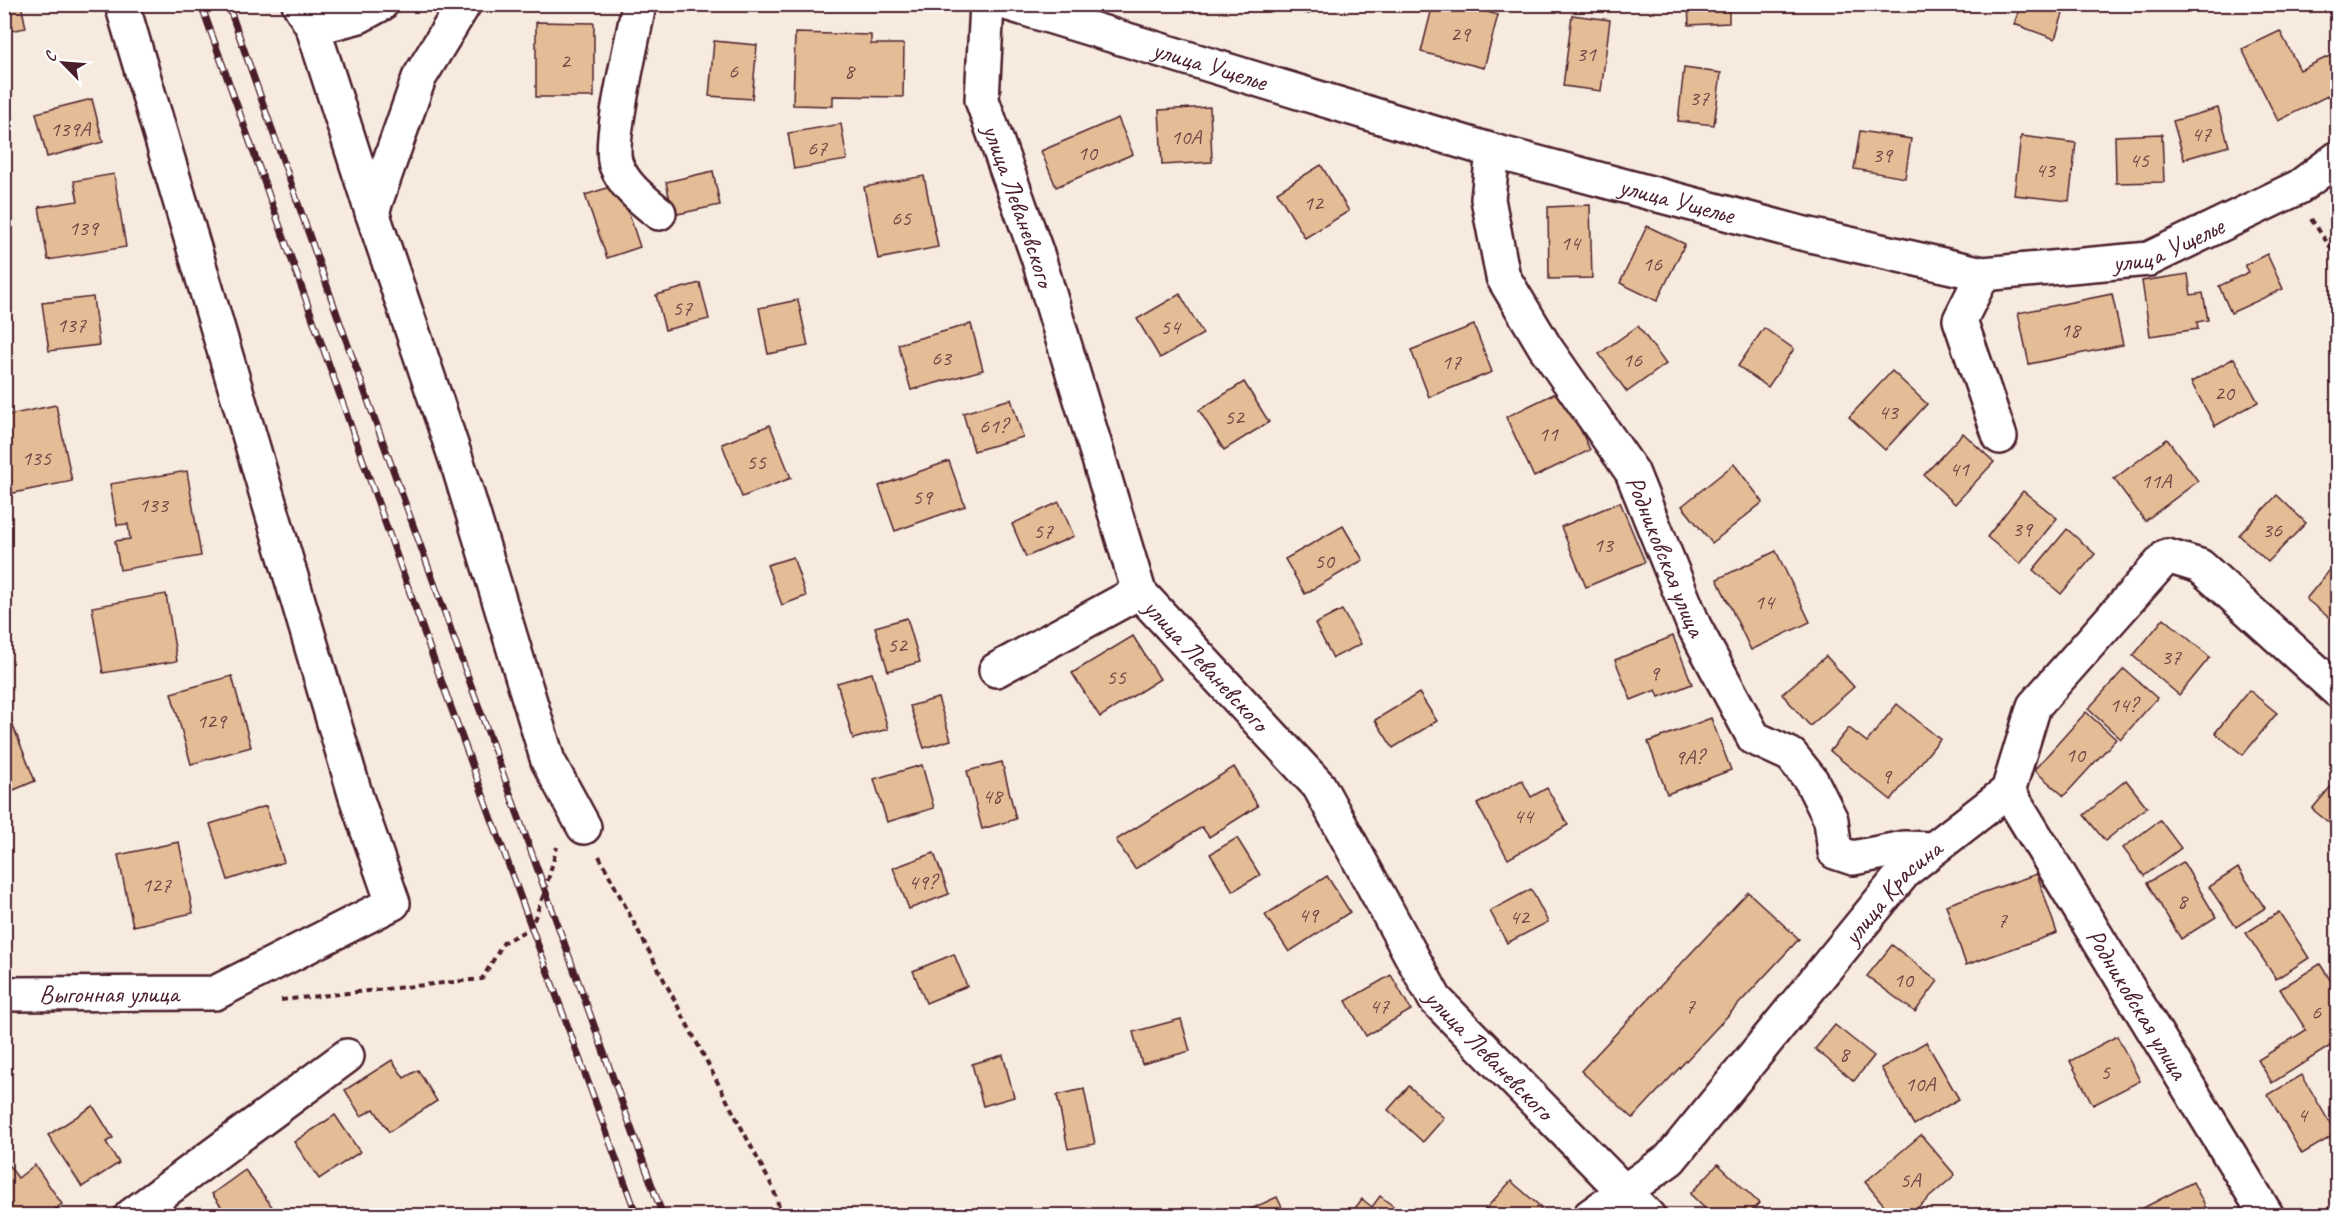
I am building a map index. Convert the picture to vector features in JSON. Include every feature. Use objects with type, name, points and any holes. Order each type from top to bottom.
[{"type":"street","name":"Выгонная улица","points":[[4,993],[215,993],[393,903],[356,797],[122,4]]},
{"type":"street","points":[[372,212],[419,78],[464,4]]},
{"type":"street","points":[[639,4],[616,130],[615,163],[629,189],[659,213]]},
{"type":"street","name":"улица Леваневского","points":[[987,4],[982,100],[1038,257],[1139,592],[1319,786],[1436,999],[1648,1215]]},
{"type":"street","name":"улица Ущелье","points":[[1009,4],[1493,151],[1801,233],[1983,274],[2149,259],[2299,187],[2337,158]]},
{"type":"street","points":[[370,10],[306,16],[460,471],[548,761],[584,827]]},
{"type":"street","name":"Родниковская улица","points":[[1493,151],[1488,199],[1503,277],[1545,347],[1632,472],[1694,626],[1754,738],[1791,755],[1811,780],[1832,820],[1834,852],[1853,858],[1904,848],[1932,849]]},
{"type":"street","points":[[1983,274],[1960,320],[2000,437]]},
{"type":"street","points":[[2008,791],[2034,706],[2167,556],[2200,566],[2337,691]]},
{"type":"street","points":[[996,670],[1139,592]]},
{"type":"street","name":"Родниковская улица","points":[[2008,791],[2267,1215]]},
{"type":"street","name":"улица Красина","points":[[1590,1215],[1670,1159],[1905,871],[2008,791]]},
{"type":"street","points":[[131,1215],[347,1056]]},
{"type":"path","points":[[2299,187],[2297,200],[2337,258]]},
{"type":"path","points":[[274,1001],[482,980],[504,942],[531,928],[545,891],[560,836],[584,827],[773,1188],[782,1215]]},
{"type":"building","points":[[4,4],[21,4],[26,28],[4,32]]},
{"type":"building","points":[[1276,4],[1312,4],[1309,14]]},
{"type":"building","points":[[1433,4],[1459,4],[1498,15],[1484,68],[1421,52]]},
{"type":"building","points":[[1688,4],[1729,4],[1729,23],[1689,25]]},
{"type":"building","points":[[2021,4],[2066,4],[2055,39],[2014,24]]},
{"type":"building","points":[[1572,15],[1610,20],[1601,91],[1563,86]]},
{"type":"building","points":[[536,22],[594,23],[594,97],[536,97]]},
{"type":"building","points":[[2280,31],[2300,70],[2338,52],[2338,93],[2337,91],[2278,121],[2242,49]]},
{"type":"building","points":[[795,33],[871,35],[871,44],[904,44],[903,97],[833,96],[833,106],[793,105]]},
{"type":"building","points":[[714,41],[757,45],[752,99],[709,96]]},
{"type":"building","points":[[1684,68],[1721,73],[1714,125],[1678,121]]},
{"type":"building","points":[[4,71],[14,117],[4,120]]},
{"type":"building","points":[[92,99],[103,142],[47,157],[36,113]]},
{"type":"building","points":[[1210,107],[1212,162],[1162,165],[1159,110]]},
{"type":"building","points":[[2218,108],[2229,146],[2184,159],[2173,121]]},
{"type":"building","points":[[1118,118],[1133,154],[1056,187],[1041,151]]},
{"type":"building","points":[[841,124],[847,160],[794,169],[788,133]]},
{"type":"building","points":[[1860,131],[1911,139],[1905,178],[1854,169]]},
{"type":"building","points":[[2162,134],[2164,182],[2116,183],[2115,136]]},
{"type":"building","points":[[2021,136],[2076,143],[2069,201],[2014,195]]},
{"type":"building","points":[[1321,165],[1349,211],[1305,238],[1277,192]]},
{"type":"building","points":[[713,171],[720,205],[673,215],[666,182]]},
{"type":"building","points":[[114,174],[126,247],[48,260],[39,207],[78,201],[74,181]]},
{"type":"building","points":[[924,176],[938,247],[878,259],[864,187]]},
{"type":"building","points":[[619,184],[640,247],[607,258],[585,195]]},
{"type":"building","points":[[1590,205],[1592,278],[1549,279],[1548,207]]},
{"type":"building","points":[[1647,226],[1685,244],[1657,301],[1620,283]]},
{"type":"building","points":[[2267,254],[2283,289],[2231,313],[2219,286],[2249,272],[2245,265]]},
{"type":"building","points":[[2188,274],[2191,295],[2203,293],[2208,320],[2197,322],[2198,329],[2150,336],[2142,281]]},
{"type":"building","points":[[700,283],[709,319],[665,330],[656,295]]},
{"type":"building","points":[[1180,294],[1203,334],[1160,358],[1137,319]]},
{"type":"building","points":[[2112,294],[2123,345],[2029,364],[2018,313]]},
{"type":"building","points":[[93,297],[99,345],[49,351],[42,303]]},
{"type":"building","points":[[798,300],[808,346],[768,354],[759,308]]},
{"type":"building","points":[[971,324],[983,370],[911,390],[898,344]]},
{"type":"building","points":[[1474,325],[1492,372],[1429,397],[1411,350]]},
{"type":"building","points":[[1638,326],[1666,364],[1627,392],[1599,354]]},
{"type":"building","points":[[1764,328],[1794,349],[1768,387],[1738,366]]},
{"type":"building","points":[[2234,358],[2258,402],[2215,426],[2191,382]]},
{"type":"building","points":[[1892,371],[1927,404],[1885,450],[1849,417]]},
{"type":"building","points":[[1244,382],[1269,422],[1224,450],[1199,410]]},
{"type":"building","points":[[1562,390],[1590,450],[1534,477],[1506,417]]},
{"type":"building","points":[[1011,399],[1023,437],[974,451],[963,413]]},
{"type":"building","points":[[56,405],[72,481],[4,495],[4,416]]},
{"type":"building","points":[[770,425],[791,478],[742,497],[722,444]]},
{"type":"building","points":[[1963,433],[1994,462],[1955,504],[1924,475]]},
{"type":"building","points":[[2167,439],[2198,481],[2145,521],[2114,479]]},
{"type":"building","points":[[949,461],[965,506],[895,531],[879,486]]},
{"type":"building","points":[[1734,464],[1763,502],[1712,543],[1682,506]]},
{"type":"building","points":[[187,471],[201,556],[120,570],[115,541],[130,539],[128,524],[117,525],[110,484]]},
{"type":"building","points":[[2023,491],[2057,518],[2020,564],[1987,537]]},
{"type":"building","points":[[2277,495],[2306,523],[2268,562],[2239,535]]},
{"type":"building","points":[[1059,502],[1074,536],[1026,557],[1012,524]]},
{"type":"building","points":[[1620,502],[1645,562],[1586,587],[1561,527]]},
{"type":"building","points":[[1343,526],[1363,560],[1305,594],[1285,559]]},
{"type":"building","points":[[2067,529],[2095,554],[2061,594],[2033,570]]},
{"type":"building","points":[[1776,551],[1810,622],[1751,650],[1717,579]]},
{"type":"building","points":[[793,557],[806,596],[782,605],[767,565]]},
{"type":"building","points":[[2338,560],[2338,625],[2306,599]]},
{"type":"building","points":[[166,594],[177,661],[103,673],[92,607]]},
{"type":"building","points":[[1342,610],[1361,644],[1333,658],[1315,624]]},
{"type":"building","points":[[907,618],[920,662],[888,671],[875,627]]},
{"type":"building","points":[[2164,618],[2210,657],[2179,695],[2133,656]]},
{"type":"building","points":[[1133,636],[1160,679],[1100,717],[1072,673]]},
{"type":"building","points":[[1673,636],[1692,684],[1659,697],[1656,690],[1631,700],[1615,660]]},
{"type":"building","points":[[1826,656],[1854,687],[1810,726],[1782,694]]},
{"type":"building","points":[[2124,669],[2157,698],[2121,739],[2088,709]]},
{"type":"building","points":[[872,673],[888,729],[853,739],[837,683]]},
{"type":"building","points":[[232,676],[251,747],[191,764],[171,693]]},
{"type":"building","points":[[2249,690],[2277,713],[2243,755],[2215,733]]},
{"type":"building","points":[[1419,693],[1437,721],[1393,748],[1375,720]]},
{"type":"building","points":[[938,698],[951,740],[924,748],[910,706]]},
{"type":"building","points":[[1897,704],[1940,739],[1891,800],[1830,751],[1849,728],[1867,742]]},
{"type":"building","points":[[2086,712],[2116,739],[2064,796],[2034,770]]},
{"type":"building","points":[[1711,718],[1731,770],[1667,794],[1648,742]]},
{"type":"building","points":[[11,721],[35,781],[4,794],[4,724]]},
{"type":"building","points":[[1002,762],[1016,819],[982,829],[967,771]]},
{"type":"building","points":[[922,765],[934,808],[887,822],[874,779]]},
{"type":"building","points":[[1234,767],[1258,806],[1209,837],[1202,827],[1135,869],[1116,840]]},
{"type":"building","points":[[2338,778],[2338,830],[2312,809]]},
{"type":"building","points":[[1522,780],[1531,797],[1547,788],[1568,825],[1508,859],[1477,804]]},
{"type":"building","points":[[2126,780],[2147,807],[2105,841],[2084,815]]},
{"type":"building","points":[[266,806],[284,862],[228,880],[210,824]]},
{"type":"building","points":[[2160,820],[2181,848],[2144,876],[2123,848]]},
{"type":"building","points":[[1237,838],[1260,875],[1233,891],[1210,854]]},
{"type":"building","points":[[179,842],[193,913],[133,926],[118,855]]},
{"type":"building","points":[[934,853],[949,894],[909,909],[893,868]]},
{"type":"building","points":[[2183,862],[2216,917],[2181,939],[2147,883]]},
{"type":"building","points":[[2238,868],[2265,908],[2236,927],[2209,887]]},
{"type":"building","points":[[2037,874],[2057,933],[1966,965],[1946,905]]},
{"type":"building","points":[[1327,876],[1350,912],[1289,952],[1265,915]]},
{"type":"building","points":[[1531,889],[1548,922],[1507,943],[1490,911]]},
{"type":"building","points":[[1748,892],[1799,939],[1633,1118],[1581,1071]]},
{"type":"building","points":[[2279,912],[2309,958],[2276,979],[2246,933]]},
{"type":"building","points":[[1892,945],[1938,981],[1915,1012],[1867,976]]},
{"type":"building","points":[[954,954],[967,986],[926,1003],[913,971]]},
{"type":"building","points":[[2320,964],[2338,992],[2338,1041],[2272,1083],[2258,1060],[2306,1030],[2280,989]]},
{"type":"building","points":[[1391,975],[1411,1010],[1366,1036],[1346,1001]]},
{"type":"building","points":[[1181,1019],[1190,1051],[1142,1064],[1133,1032]]},
{"type":"building","points":[[1835,1025],[1874,1056],[1854,1081],[1815,1049]]},
{"type":"building","points":[[2117,1036],[2140,1081],[2093,1105],[2070,1061]]},
{"type":"building","points":[[1926,1042],[1959,1099],[1914,1125],[1881,1068]]},
{"type":"building","points":[[1003,1055],[1014,1097],[983,1106],[972,1064]]},
{"type":"building","points":[[392,1060],[404,1078],[418,1070],[437,1101],[389,1132],[374,1109],[361,1116],[345,1090]]},
{"type":"building","points":[[2302,1075],[2336,1134],[2302,1154],[2268,1095]]},
{"type":"building","points":[[1409,1086],[1444,1118],[1423,1142],[1388,1110]]},
{"type":"building","points":[[1084,1089],[1095,1144],[1068,1149],[1057,1095]]},
{"type":"building","points":[[93,1106],[113,1138],[106,1142],[119,1163],[82,1187],[48,1135]]},
{"type":"building","points":[[335,1115],[360,1152],[319,1179],[294,1142]]},
{"type":"building","points":[[1921,1135],[1955,1175],[1908,1216],[1893,1216],[1865,1182]]},
{"type":"building","points":[[4,1159],[18,1178],[35,1165],[62,1204],[46,1216],[4,1216]]},
{"type":"building","points":[[1718,1164],[1759,1203],[1747,1216],[1713,1216],[1690,1194]]},
{"type":"building","points":[[245,1170],[279,1216],[228,1216],[212,1194]]},
{"type":"building","points":[[1511,1181],[1542,1208],[1535,1216],[1479,1216]]},
{"type":"building","points":[[2193,1182],[2210,1216],[2128,1216]]},
{"type":"building","points":[[1380,1196],[1406,1216],[1349,1216],[1362,1199],[1372,1207]]},
{"type":"building","points":[[1277,1197],[1286,1216],[1246,1216],[1244,1212]]},
{"type":"building","points":[[2338,1201],[2338,1216],[2325,1216]]},
{"type":"building","points":[[1050,1209],[1052,1216],[1030,1216]]},
{"type":"railway","points":[[201,4],[437,669],[637,1216]]},
{"type":"railway","points":[[228,4],[345,337],[663,1216]]}]
